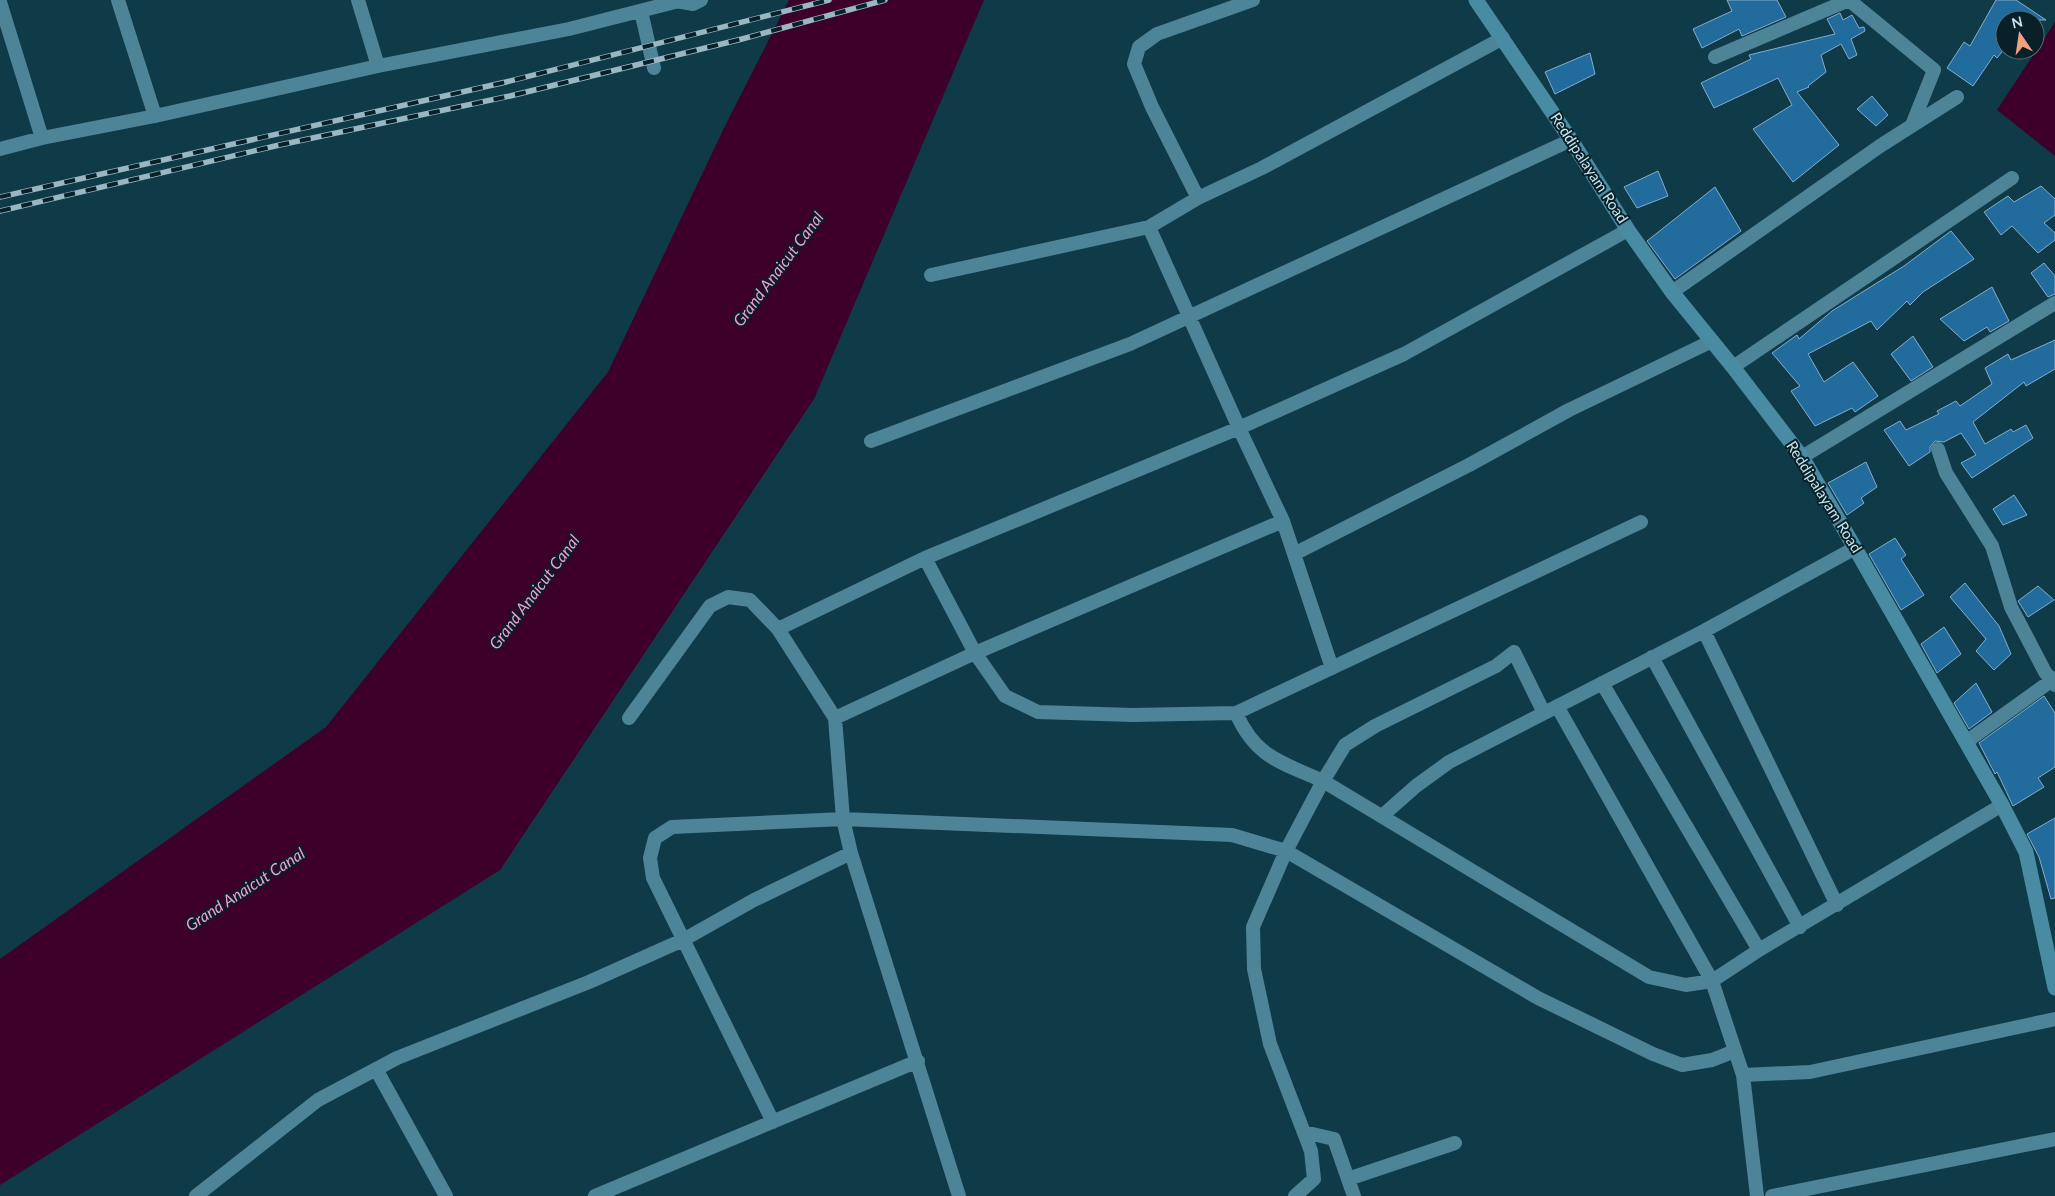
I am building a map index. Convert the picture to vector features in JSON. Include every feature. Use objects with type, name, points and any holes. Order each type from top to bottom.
[{"type":"street","points":[[118,0],[155,116]]},
{"type":"street","points":[[358,0],[378,66]]},
{"type":"street","points":[[0,150],[42,138],[155,116],[378,66],[569,29],[674,1],[693,4],[702,0]]},
{"type":"street","points":[[1198,198],[1134,64],[1139,47],[1157,34],[1252,0]]},
{"type":"street","name":"Reddipalayam Road","points":[[1476,0],[1571,140],[1628,230],[1672,292],[1734,367],[1802,457],[2002,805],[2026,852],[2049,934],[2055,988]]},
{"type":"street","points":[[1715,57],[1849,0],[1934,70],[1912,126]]},
{"type":"street","points":[[0,2],[42,138]]},
{"type":"street","points":[[641,11],[654,68]]},
{"type":"street","points":[[931,275],[1149,227],[1198,198],[1262,168],[1503,38]]},
{"type":"street","points":[[1672,292],[1957,97]]},
{"type":"street","points":[[871,441],[1130,344],[1571,140]]},
{"type":"street","points":[[1734,367],[2012,178]]},
{"type":"street","points":[[1149,227],[1283,521],[1332,668]]},
{"type":"street","points":[[778,629],[925,558],[1239,428],[1404,354],[1628,230]]},
{"type":"street","points":[[1802,457],[2055,303]]},
{"type":"street","points":[[1294,554],[1469,465],[1569,410],[1712,341]]},
{"type":"street","points":[[1938,449],[1946,473],[1992,546],[2011,607],[2054,681],[1966,742]]},
{"type":"street","points":[[835,718],[974,653],[1283,521]]},
{"type":"street","points":[[925,558],[974,653],[1005,696],[1038,712],[1132,715],[1236,713],[1641,522]]},
{"type":"street","points":[[1382,816],[1416,786],[1448,762],[1704,631],[1855,548]]},
{"type":"street","points":[[629,718],[710,606],[728,597],[750,600],[778,629],[835,718],[843,818],[851,853],[960,1196]]},
{"type":"street","points":[[1704,631],[1837,905]]},
{"type":"street","points":[[1295,1196],[1314,1179],[1311,1151],[1270,1044],[1254,969],[1253,927],[1286,851],[1323,781],[1345,745],[1375,726],[1496,666],[1514,652],[1544,713]]},
{"type":"street","points":[[1652,658],[1800,927]]},
{"type":"street","points":[[1602,683],[1759,950]]},
{"type":"street","points":[[1557,706],[1712,981],[1743,1075],[1757,1196]]},
{"type":"street","points":[[1236,713],[1244,732],[1266,755],[1323,781],[1650,977],[1686,985],[1712,981],[1759,950],[2002,805]]},
{"type":"street","points":[[773,1122],[682,940],[654,878],[650,858],[655,838],[672,827],[843,818],[1232,835],[1286,851],[1538,998],[1653,1054],[1682,1065],[1712,1060],[1735,1050]]},
{"type":"street","points":[[196,1196],[318,1100],[376,1069],[398,1058],[589,982],[682,940],[754,900],[851,853]]},
{"type":"street","points":[[1743,1075],[1810,1072],[2055,1019]]},
{"type":"street","points":[[595,1196],[918,1061]]},
{"type":"street","points":[[376,1069],[446,1196]]},
{"type":"street","points":[[1304,1132],[1334,1139],[1354,1196]]},
{"type":"street","points":[[1772,1196],[2055,1139]]},
{"type":"street","points":[[1348,1179],[1455,1143]]},
{"type":"water","name":"Grand Anaicut Canal","points":[[789,0],[984,0],[814,399],[500,870],[0,1185],[0,959],[326,727],[608,372],[725,126]]},
{"type":"water","points":[[2055,22],[2055,156],[1997,110],[2030,60],[2045,60],[2045,37]]},
{"type":"building","points":[[1727,0],[1777,0],[1786,17],[1742,36],[1739,29],[1702,48],[1693,29],[1732,11]]},
{"type":"building","points":[[1996,0],[2016,0],[2031,10],[1995,10],[1995,56],[1973,86],[1947,68],[1964,42],[1970,46]]},
{"type":"building","points":[[1840,13],[1843,20],[1852,15],[1859,28],[1864,27],[1865,31],[1851,39],[1857,55],[1849,59],[1841,44],[1821,55],[1826,72],[1809,87],[1797,92],[1839,145],[1793,182],[1753,129],[1792,105],[1778,78],[1714,108],[1701,83],[1751,59],[1749,55],[1835,34],[1827,19]]},
{"type":"building","points":[[1590,53],[1595,74],[1555,94],[1545,72]]},
{"type":"building","points":[[1872,96],[1888,115],[1876,126],[1857,109]]},
{"type":"building","points":[[1658,171],[1668,196],[1637,208],[1624,187]]},
{"type":"building","points":[[2041,186],[2055,199],[2055,215],[2044,223],[2055,233],[2055,240],[2038,253],[2012,226],[2001,235],[1984,212],[2008,196],[2014,202]]},
{"type":"building","points":[[1715,187],[1741,231],[1675,279],[1647,241]]},
{"type":"building","points":[[1951,231],[1974,259],[1923,292],[1910,305],[1907,301],[1877,330],[1871,321],[1808,354],[1824,382],[1853,362],[1878,396],[1855,412],[1852,408],[1815,426],[1791,391],[1800,386],[1772,353],[1797,335],[1799,339],[1832,311],[1904,266]]},
{"type":"building","points":[[2044,263],[2055,276],[2055,294],[2048,297],[2031,273]]},
{"type":"building","points":[[1992,287],[2009,321],[1990,332],[1987,327],[1964,341],[1940,319]]},
{"type":"building","points":[[1913,336],[1933,367],[1911,381],[1891,354]]},
{"type":"building","points":[[2055,340],[2055,369],[2026,386],[2024,382],[1973,422],[1985,444],[2011,429],[2013,432],[2026,425],[2033,438],[1972,478],[1961,463],[1976,455],[1961,433],[1944,442],[1935,441],[1930,447],[1930,452],[1909,466],[1884,430],[1900,421],[1906,430],[1939,414],[1937,411],[1956,401],[1960,406],[1992,384],[1985,368],[2008,354],[2011,360]]},
{"type":"building","points":[[1866,462],[1877,487],[1861,498],[1864,503],[1847,515],[1828,483]]},
{"type":"building","points":[[2014,495],[2027,515],[2003,525],[1993,509]]},
{"type":"building","points":[[1895,538],[1906,555],[1901,559],[1924,595],[1901,610],[1869,554]]},
{"type":"building","points":[[1965,583],[1999,626],[2011,654],[1994,670],[1976,651],[1986,639],[1950,597]]},
{"type":"building","points":[[2038,586],[2054,600],[2028,617],[2018,601]]},
{"type":"building","points":[[1944,627],[1961,654],[1937,673],[1921,644]]},
{"type":"building","points":[[1976,683],[1992,712],[1969,729],[1954,703]]},
{"type":"building","points":[[2044,696],[2055,713],[2055,767],[2038,778],[2044,787],[2013,806],[1997,772],[1995,774],[1979,743]]},
{"type":"building","points":[[2055,818],[2055,898],[2051,899],[2039,857],[2027,834]]},
{"type":"railway","points":[[0,197],[506,82],[829,0]]},
{"type":"railway","points":[[0,211],[275,146],[510,96],[742,39],[885,0]]}]
